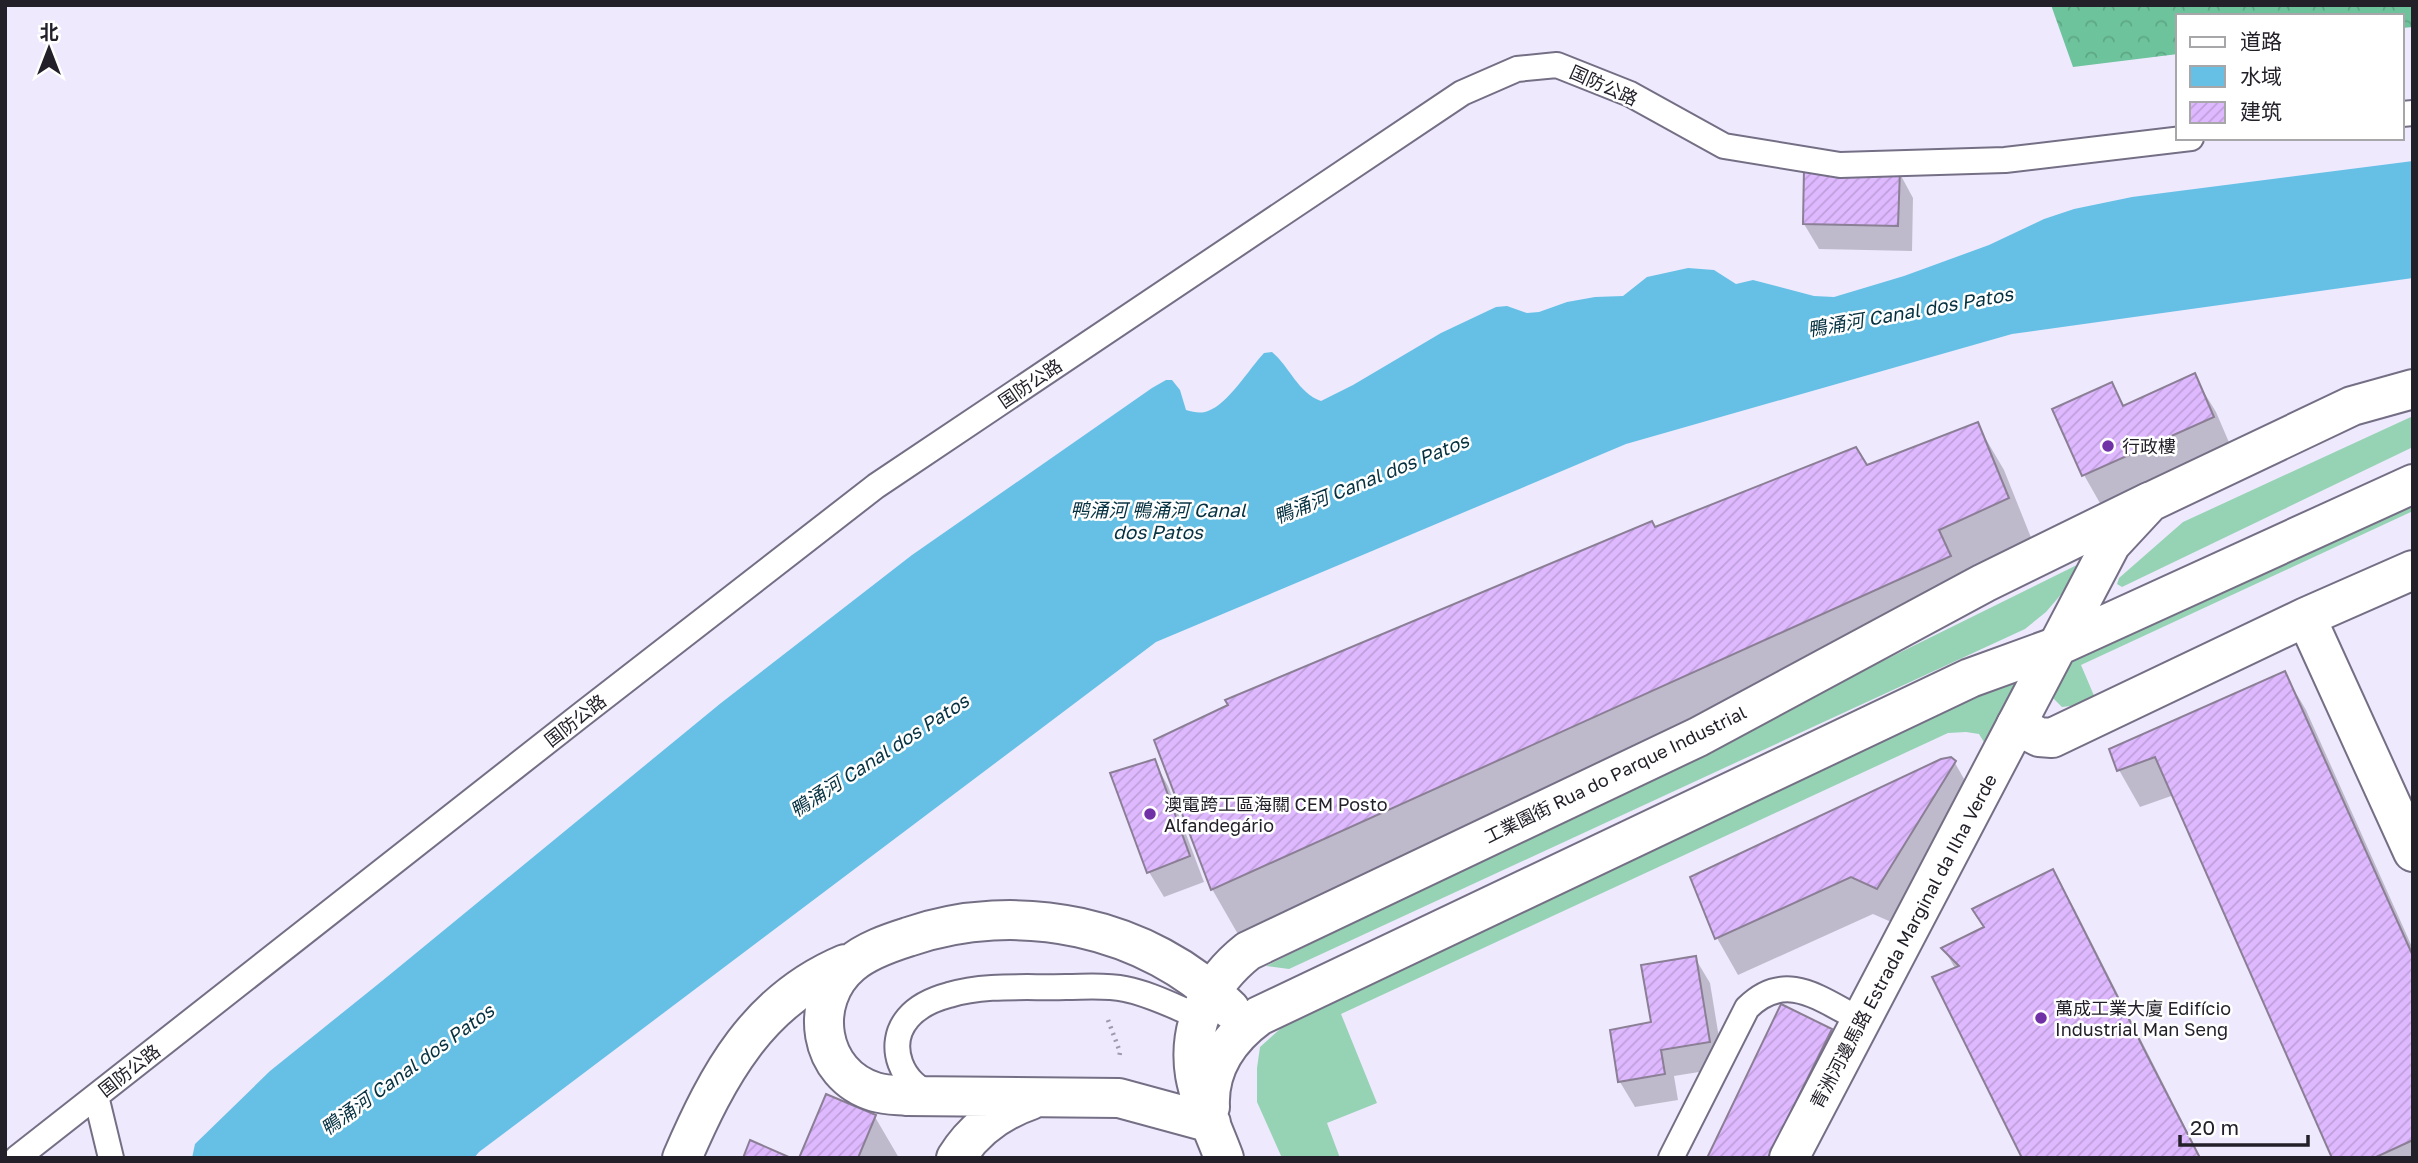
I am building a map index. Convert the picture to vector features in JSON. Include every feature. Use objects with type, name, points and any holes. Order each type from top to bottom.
[{"type":"street","name":"青洲河邊馬路 Estrada Marginal da Ilha Verde","points":[[1789,1158],[2111,544],[2150,502],[2352,406],[2413,389]]},
{"type":"street","points":[[1217,1141],[1210,1090],[1217,1065],[1230,1042],[1259,1016],[1970,678],[2058,646],[2413,484]]},
{"type":"street","name":"工業園街 Rua do Parque Industrial","points":[[1205,1004],[1228,968],[1259,944],[1698,737],[1984,583],[2150,502]]},
{"type":"street","points":[[2016,725],[2039,737],[2052,738],[2306,617],[2413,570]]},
{"type":"street","points":[[2306,617],[2413,852]]},
{"type":"street","points":[[682,1158],[718,1080],[754,1032],[798,991],[823,975],[904,938],[948,926],[1007,920],[1045,922],[1096,932],[1125,942],[1172,965],[1205,1004],[1246,1025]]},
{"type":"street","points":[[858,959],[839,976],[826,998],[824,1037],[834,1061],[851,1080],[874,1092],[886,1095],[1119,1098],[1217,1141]]},
{"type":"street","points":[[1205,1004],[1194,1050],[1196,1076],[1217,1141]]},
{"type":"street","points":[[956,1158],[975,1132],[995,1116],[1030,1101],[1054,1097]]},
{"type":"lane","name":"国防公路","points":[[17,1158],[876,486],[1462,93],[1517,69],[1557,65],[1630,94],[1724,146],[1840,165],[2006,160],[2176,140]]},
{"type":"lane","points":[[942,1096],[918,1088],[905,1074],[900,1063],[898,1045],[902,1026],[919,1008],[951,994],[976,990],[1108,987],[1205,1004]]},
{"type":"lane","points":[[1671,1158],[1746,1008],[1757,998],[1770,990],[1801,990],[1861,1020]]},
{"type":"lane","points":[[96,1096],[111,1158]]},
{"type":"path","points":[[1108,987],[1106,1013],[1120,1052],[1119,1098]]},
{"type":"green space","points":[[2051,5],[2413,5],[2413,27],[2404,28],[2404,14],[2176,14],[2176,54],[2073,67]]},
{"type":"green space","points":[[2413,416],[2413,447],[2122,587],[2117,584],[2119,578],[2183,522]]},
{"type":"green space","points":[[2413,497],[2413,511],[2081,665],[2095,698],[2079,705],[2062,707],[2050,695],[2054,663]]},
{"type":"green space","points":[[2093,557],[2046,612],[2025,629],[1289,969],[1266,966]]},
{"type":"green space","points":[[2019,681],[1990,752],[1979,734],[1948,733],[1341,1014],[1377,1103],[1327,1123],[1340,1158],[1282,1158],[1257,1102],[1257,1068],[1260,1047],[1288,1022],[1968,697]]},
{"type":"water","name":"鸭涌河 鴨涌河 Canal dos Patos","points":[[2413,161],[2413,278],[2012,334],[1626,444],[1156,642],[474,1158],[192,1158],[195,1144],[270,1071],[721,703],[912,555],[1166,380],[1172,380],[1180,390],[1186,410],[1205,412],[1216,407],[1231,394],[1264,353],[1272,352],[1306,392],[1321,401],[1441,333],[1496,307],[1507,306],[1527,313],[1539,312],[1567,302],[1623,296],[1647,277],[1688,268],[1714,270],[1736,284],[1753,280],[1814,296],[1834,297],[1904,276],[1989,245],[2044,219],[2074,209],[2132,197]]},
{"type":"building","points":[[1804,168],[1900,170],[1898,226],[1803,224]]},
{"type":"building","name":"行政樓","points":[[2195,373],[2214,417],[2082,476],[2052,409],[2112,382],[2123,406]]},
{"type":"building","points":[[1978,422],[2009,498],[1939,530],[1951,556],[1211,890],[1154,740],[1228,705],[1225,700],[1652,521],[1655,527],[1856,447],[1867,465]]},
{"type":"building","points":[[2285,671],[2413,956],[2413,1140],[2374,1158],[2332,1158],[2155,757],[2117,771],[2109,749]]},
{"type":"building","points":[[1951,757],[1956,761],[1877,889],[1851,877],[1715,939],[1690,877],[1941,759]]},
{"type":"building","name":"澳電跨工區海關 CEM Posto Alfandegário","points":[[1155,759],[1190,856],[1147,873],[1110,773]]},
{"type":"building","name":"萬成工業大廈 Edifício Industrial Man Seng","points":[[2053,869],[2200,1158],[2022,1158],[1932,977],[1959,966],[1941,948],[1984,927],[1972,909]]},
{"type":"building","points":[[1696,956],[1710,1042],[1661,1050],[1665,1074],[1618,1082],[1610,1030],[1651,1022],[1641,965]]},
{"type":"building","points":[[1781,1004],[1832,1029],[1768,1158],[1707,1158]]},
{"type":"building","points":[[826,1094],[876,1115],[858,1158],[799,1158]]},
{"type":"building","points":[[750,1140],[791,1158],[743,1158]]},
{"type":"place","name":"行政樓","points":[[2108,446]]},
{"type":"place","name":"澳電跨工區海關 CEM Posto Alfandegário","points":[[1150,814]]},
{"type":"place","name":"萬成工業大廈 Edifício Industrial Man Seng","points":[[2041,1018]]},
{"type":"water label","name":"鴨涌河 Canal dos Patos","points":[[1910,311]]},
{"type":"water label","name":"鴨涌河 Canal dos Patos","points":[[1371,478]]},
{"type":"water label","name":"鴨涌河 Canal dos Patos","points":[[879,755]]},
{"type":"water label","name":"鴨涌河 Canal dos Patos","points":[[407,1069]]}]
